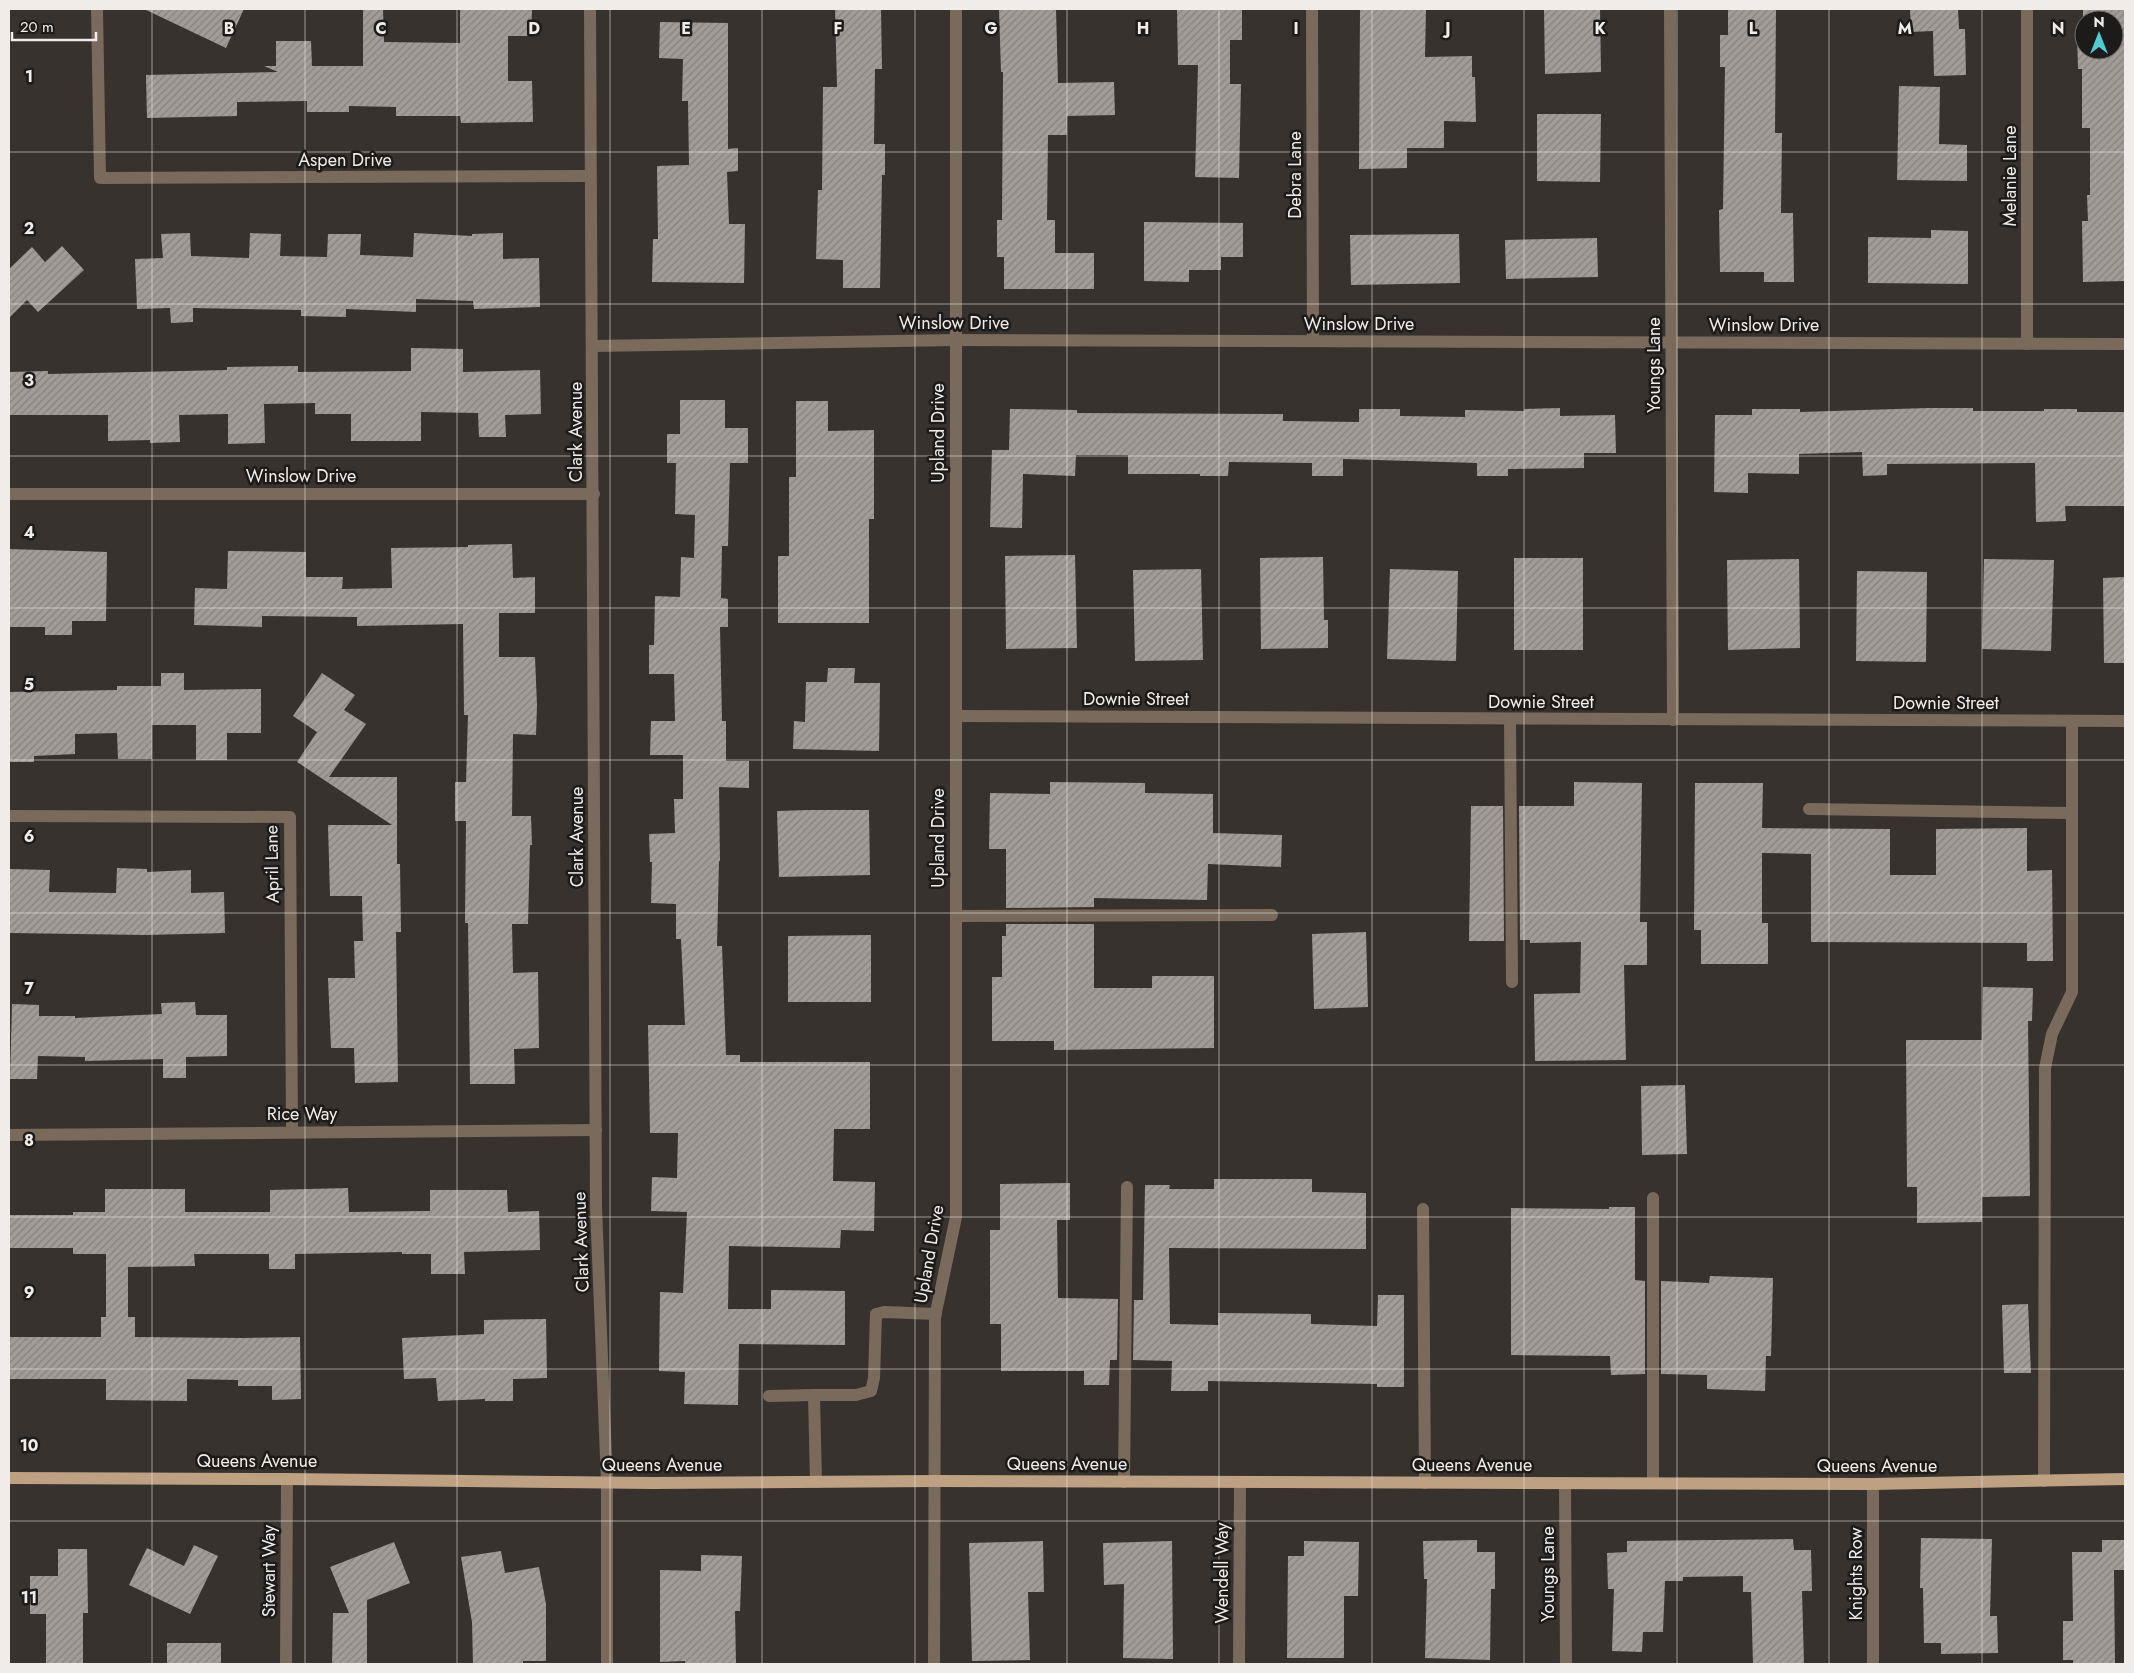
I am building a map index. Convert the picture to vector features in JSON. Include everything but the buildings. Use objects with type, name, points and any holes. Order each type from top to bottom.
[{"type":"main road","name":"Queens Avenue","points":[[9,1478],[606,1482],[936,1481],[1653,1484],[1873,1484],[2125,1479]]},
{"type":"street","name":"Aspen Drive","points":[[98,9],[100,178],[590,176]]},
{"type":"street","name":"Clark Avenue","points":[[590,9],[594,494],[596,1207],[606,1482],[607,1664]]},
{"type":"street","name":"Upland Drive","points":[[934,1664],[936,1314],[956,1217],[956,9]]},
{"type":"street","name":"Debra Lane","points":[[1312,9],[1313,341]]},
{"type":"street","name":"Youngs Lane","points":[[1670,9],[1673,720]]},
{"type":"street","name":"Melanie Lane","points":[[2027,9],[2027,344]]},
{"type":"street","name":"Winslow Drive","points":[[592,346],[956,340],[2125,344]]},
{"type":"street","name":"Winslow Drive","points":[[9,494],[594,494]]},
{"type":"street","name":"Downie Street","points":[[956,716],[2125,721]]},
{"type":"street","points":[[1510,719],[1512,982]]},
{"type":"street","points":[[2044,1481],[2045,1068],[2052,1034],[2072,992],[2072,721]]},
{"type":"street","points":[[1809,809],[2072,813]]},
{"type":"street","name":"April Lane","points":[[9,816],[290,817],[292,1131]]},
{"type":"street","points":[[956,916],[1272,915]]},
{"type":"street","name":"Rice Way","points":[[9,1135],[292,1131],[596,1130]]},
{"type":"street","points":[[1124,1482],[1127,1188]]},
{"type":"street","points":[[1653,1198],[1653,1484]]},
{"type":"street","points":[[1423,1209],[1426,1482]]},
{"type":"street","points":[[769,1396],[856,1395],[871,1391],[874,1378],[876,1314],[884,1312],[936,1314]]},
{"type":"street","points":[[814,1395],[816,1482]]},
{"type":"street","name":"Stewart Way","points":[[286,1664],[287,1479]]},
{"type":"street","name":"Wendell Way","points":[[1239,1664],[1240,1482]]},
{"type":"street","name":"Youngs Lane","points":[[1565,1483],[1566,1664]]},
{"type":"street","name":"Knights Row","points":[[1873,1484],[1873,1664]]}]
